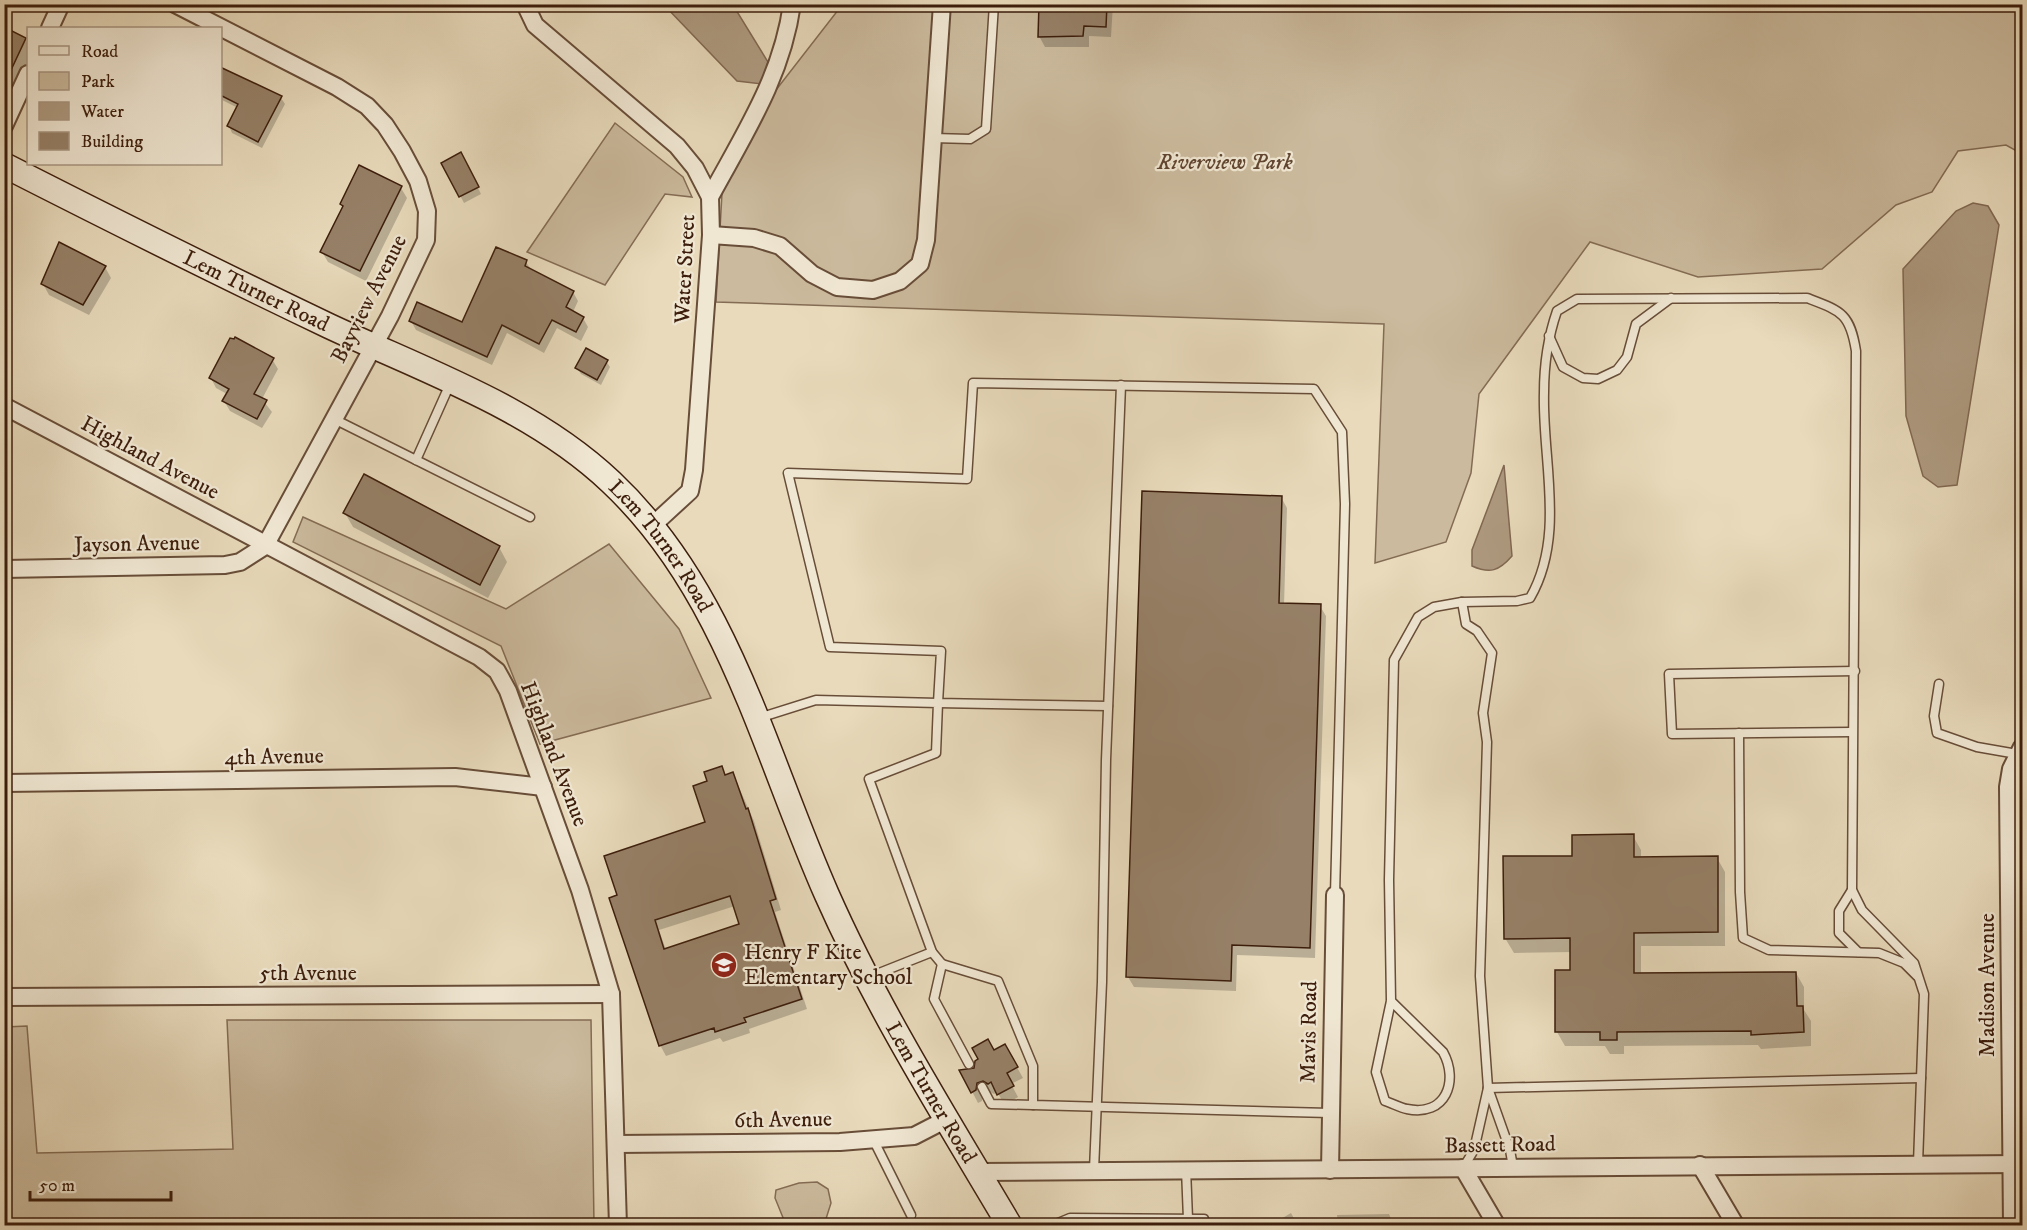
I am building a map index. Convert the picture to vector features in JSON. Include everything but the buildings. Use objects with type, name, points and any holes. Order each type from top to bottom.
[{"type":"main road","name":"Lem Turner Road","points":[[4,165],[190,260],[487,399],[561,441],[610,481],[653,525],[689,576],[714,621],[827,896],[868,978],[1010,1226]]},
{"type":"street","name":"Bayview Avenue","points":[[175,4],[220,27]]},
{"type":"street","name":"Water Street","points":[[525,4],[535,25],[677,146],[695,168],[710,197],[711,235],[692,481],[690,491],[653,525]]},
{"type":"street","points":[[710,197],[773,80],[788,28],[792,4]]},
{"type":"street","points":[[711,235],[754,238],[780,246],[812,274],[837,287],[873,290],[900,281],[920,264],[926,240],[942,4]]},
{"type":"street","points":[[50,27],[55,7]]},
{"type":"street","name":"Bayview Avenue","points":[[222,28],[338,87],[367,106],[385,125],[402,151],[417,181],[428,211],[426,240],[390,316],[266,546]]},
{"type":"street","points":[[4,126],[27,76]]},
{"type":"street","name":"Highland Avenue","points":[[4,406],[479,657],[497,671],[508,691],[580,890],[611,994],[618,1226]]},
{"type":"street","name":"Jayson Avenue","points":[[4,569],[225,565],[240,562],[266,546]]},
{"type":"street","name":"Madison Avenue","points":[[2012,1226],[2016,1164],[2008,787],[2020,751]]},
{"type":"street","name":"4th Avenue","points":[[4,783],[455,777],[543,787]]},
{"type":"street","name":"Mavis Road","points":[[1330,1170],[1335,895]]},
{"type":"street","name":"5th Avenue","points":[[4,996],[611,994]]},
{"type":"street","name":"6th Avenue","points":[[616,1144],[873,1139],[914,1136],[948,1119]]},
{"type":"street","name":"Bassett Road","points":[[978,1172],[2016,1164]]},
{"type":"street","points":[[1700,1166],[1736,1226]]},
{"type":"street","points":[[1463,1168],[1497,1226]]},
{"type":"lane","points":[[933,138],[970,139],[986,129],[989,116],[994,4]]},
{"type":"lane","points":[[1549,336],[1563,367],[1583,378],[1598,379],[1617,370],[1627,357],[1636,324],[1671,298]]},
{"type":"lane","points":[[1391,1001],[1443,1052],[1448,1061],[1452,1080],[1442,1101],[1429,1108],[1408,1110],[1385,1101],[1376,1072],[1391,1001],[1389,880],[1394,660],[1418,617],[1434,607],[1462,602],[1517,601],[1530,598],[1538,584],[1550,537],[1544,393],[1549,336],[1557,311],[1578,299],[1807,298],[1837,310],[1852,327],[1856,351],[1857,450],[1853,615],[1855,671],[1851,732],[1852,890],[1862,910],[1914,963],[1924,994],[1918,1164]]},
{"type":"lane","points":[[416,460],[451,382]]},
{"type":"lane","points":[[1033,1105],[1033,1066],[998,981],[942,964],[932,951],[869,779],[936,753],[941,651],[830,647],[788,473],[968,479],[973,383],[1314,389],[1342,432],[1345,504],[1335,895]]},
{"type":"lane","points":[[1094,1170],[1102,982],[1108,706],[1121,386]]},
{"type":"lane","points":[[334,419],[530,517]]},
{"type":"lane","points":[[1462,602],[1466,624],[1478,631],[1492,653],[1483,713],[1487,742],[1480,976],[1488,1088],[1510,1150],[1512,1167]]},
{"type":"lane","points":[[1851,732],[1672,734],[1669,674],[1855,671]]},
{"type":"lane","points":[[1939,684],[1934,716],[1937,733],[1977,747],[2020,751]]},
{"type":"lane","points":[[756,720],[816,700],[1108,706]]},
{"type":"lane","points":[[1739,733],[1740,892],[1743,938],[1769,950],[1879,953],[1904,963],[1919,978]]},
{"type":"lane","points":[[1852,890],[1839,911],[1839,933],[1858,952]]},
{"type":"lane","points":[[868,978],[932,951]]},
{"type":"lane","points":[[942,964],[934,999],[969,1064]]},
{"type":"lane","points":[[1488,1088],[1921,1078]]},
{"type":"lane","points":[[982,1087],[991,1104],[1330,1113]]},
{"type":"lane","points":[[1463,1168],[1474,1150],[1488,1088]]},
{"type":"lane","points":[[873,1139],[911,1215]]},
{"type":"lane","points":[[1186,1169],[1188,1219]]},
{"type":"lane","points":[[1051,1226],[1070,1218],[1204,1219],[1206,1226]]},
{"type":"green space","name":"Riverview Park","points":[[842,5],[2022,5],[2022,154],[2006,145],[1958,151],[1932,192],[1896,205],[1822,269],[1698,277],[1590,242],[1479,394],[1471,473],[1446,542],[1375,563],[1384,324],[716,302],[724,157]]},
{"type":"green space","points":[[615,123],[683,177],[692,197],[665,194],[605,285],[527,252]]},
{"type":"green space","points":[[303,517],[506,609],[609,544],[679,629],[711,698],[540,744],[501,646],[293,542]]},
{"type":"green space","points":[[227,1020],[591,1020],[594,1225],[5,1225],[5,1027],[27,1026],[37,1153],[233,1149]]},
{"type":"green space","points":[[817,1182],[828,1189],[831,1203],[825,1222],[817,1225],[786,1225],[775,1198],[776,1190],[799,1183]]},
{"type":"water","points":[[664,5],[733,5],[768,62],[762,84],[737,81]]},
{"type":"water","points":[[1973,203],[1988,206],[1999,225],[1957,485],[1938,487],[1923,476],[1906,416],[1903,269],[1956,211]]},
{"type":"water","points":[[1504,465],[1512,556],[1494,570],[1484,570],[1472,566],[1472,550]]},
{"type":"place","name":"Henry F Kite Elementary School","points":[[724,965]]}]
